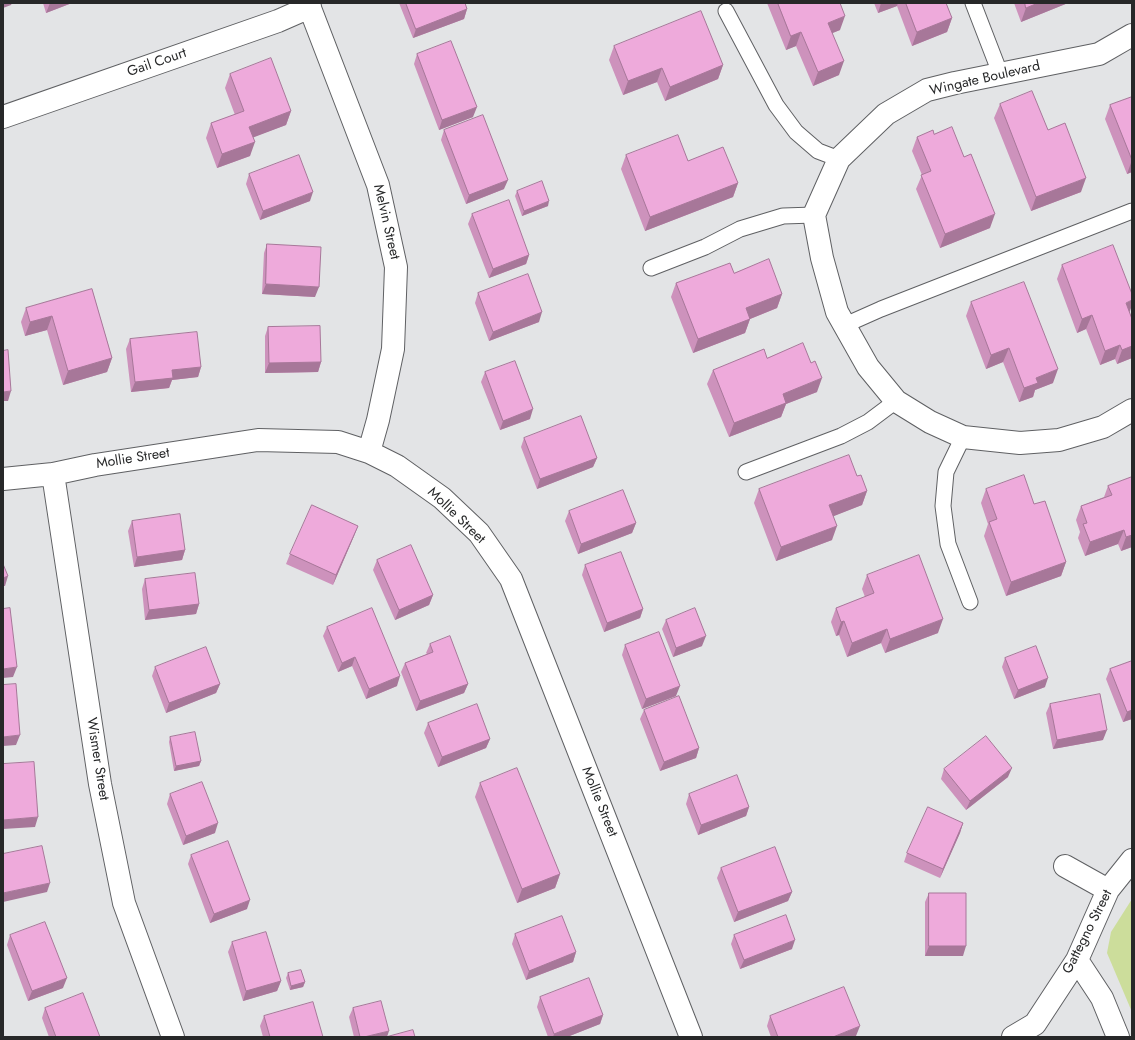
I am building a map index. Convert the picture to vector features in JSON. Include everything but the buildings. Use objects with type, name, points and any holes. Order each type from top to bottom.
[{"type":"street","name":"Gail Court","points":[[3,117],[278,21],[309,5]]},
{"type":"street","name":"Melvin Street","points":[[309,5],[378,185],[396,266],[393,349],[370,452]]},
{"type":"street","name":"Wingate Boulevard","points":[[814,215],[839,159],[886,114],[927,90],[1000,73],[1099,54],[1132,35]]},
{"type":"street","points":[[814,215],[822,258],[837,312],[868,367],[896,401],[930,422],[963,437],[1020,443],[1059,440],[1103,427],[1132,410]]},
{"type":"street","name":"Mollie Street","points":[[3,479],[53,474],[95,465],[258,440],[338,442],[370,452],[397,466],[442,498],[479,533],[510,579],[691,1037]]},
{"type":"street","name":"Wismer Street","points":[[53,474],[100,784],[123,896],[173,1037]]},
{"type":"street","name":"Gattegno Street","points":[[1013,1037],[1034,1024],[1077,960],[1108,890],[1132,860]]},
{"type":"street","points":[[1065,866],[1108,890]]},
{"type":"street","points":[[1077,960],[1102,998],[1118,1037]]},
{"type":"lane","points":[[973,3],[1000,73]]},
{"type":"lane","points":[[726,11],[776,105],[796,132],[818,151],[839,159]]},
{"type":"lane","points":[[845,325],[881,308],[1132,211]]},
{"type":"lane","points":[[651,268],[705,247],[740,229],[782,216],[814,215]]},
{"type":"lane","points":[[746,472],[841,436],[868,422],[896,401]]},
{"type":"lane","points":[[963,437],[946,472],[943,506],[948,544],[970,602]]},
{"type":"green space","points":[[1132,899],[1132,1012],[1107,953],[1111,932]]}]
